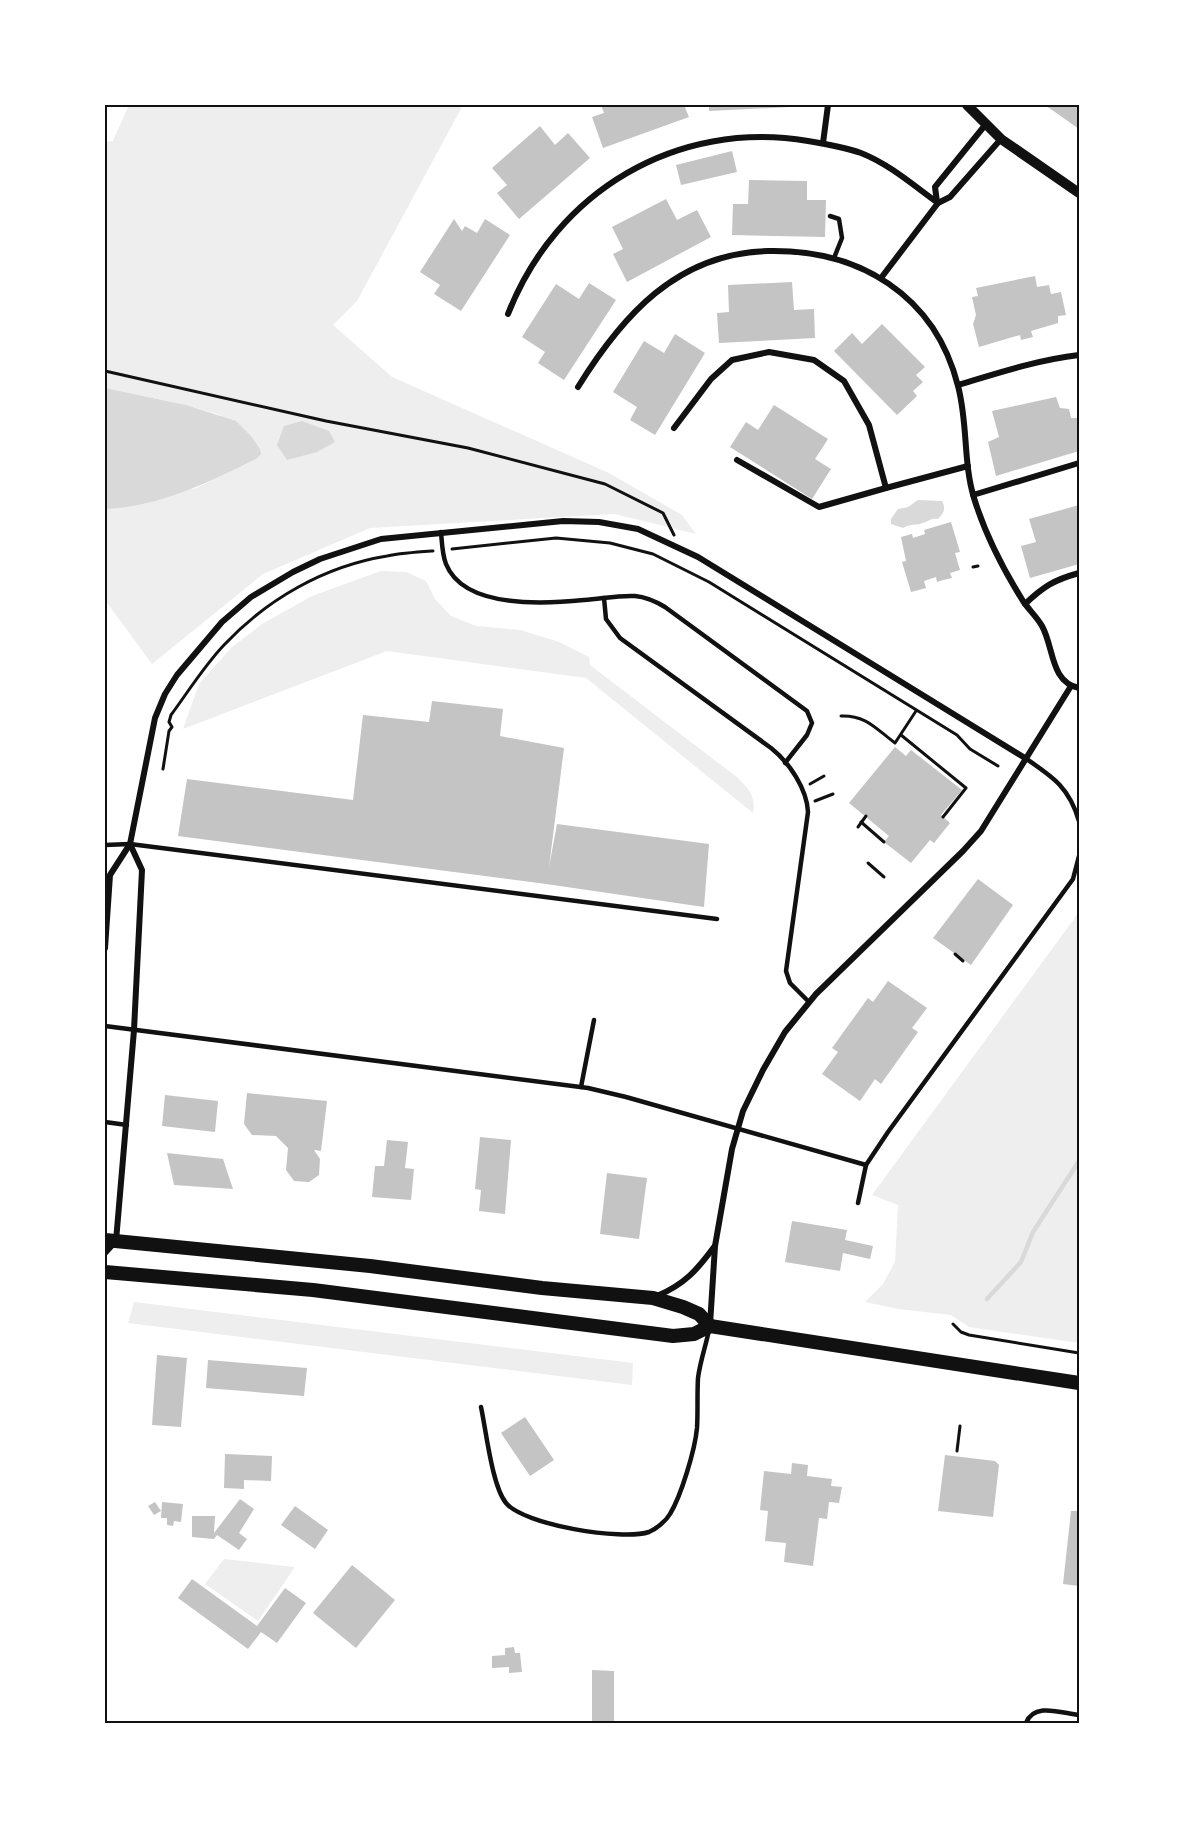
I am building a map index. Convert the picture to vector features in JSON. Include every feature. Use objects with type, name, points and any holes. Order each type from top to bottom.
[{"type":"highway","points":[[111,1241],[370,1266],[653,1298],[699,1314],[710,1326]]},
{"type":"highway","points":[[105,1272],[314,1290],[673,1336],[694,1334],[710,1326],[1079,1383]]},
{"type":"street","points":[[823,143],[828,105]]},
{"type":"street","points":[[967,105],[1001,139],[1079,193]]},
{"type":"street","points":[[938,203],[935,187],[986,124]]},
{"type":"street","points":[[508,314],[523,280],[554,233],[590,198],[616,179],[643,164],[696,144],[727,139],[779,137],[840,146],[875,160],[938,203]]},
{"type":"street","points":[[881,278],[938,203],[950,197],[1001,139]]},
{"type":"street","points":[[578,387],[607,343],[633,312],[655,292],[679,276],[726,256],[756,251],[786,250],[847,261],[881,278],[901,292],[921,313],[937,335],[950,359],[964,412],[968,466],[973,495],[987,534],[1025,604],[1042,625],[1049,641],[1057,672],[1071,687],[1079,688]]},
{"type":"street","points":[[674,428],[711,379],[732,360],[769,352],[814,360],[844,381],[869,424],[886,488]]},
{"type":"street","points":[[958,385],[1022,366],[1079,355]]},
{"type":"street","points":[[737,460],[819,507],[968,466]]},
{"type":"street","points":[[973,495],[1079,463]]},
{"type":"street","points":[[105,948],[110,875],[130,844],[158,708],[189,659],[222,622],[251,597],[270,585],[338,551],[381,539],[564,521],[598,522],[638,529],[681,547],[1025,758]]},
{"type":"street","points":[[1025,604],[1042,588],[1079,573]]},
{"type":"street","points":[[710,1326],[715,1246],[737,1129],[763,1070],[785,1032],[809,1002],[981,831],[1071,687]]},
{"type":"street","points":[[105,1253],[111,1241],[127,1125],[134,1030],[142,870],[130,844]]},
{"type":"street","points":[[653,1298],[675,1288],[695,1272],[715,1246]]},
{"type":"lane","points":[[830,216],[838,219],[843,238],[834,258]]},
{"type":"lane","points":[[441,532],[444,560],[448,569],[461,584],[473,592],[499,599],[543,602],[632,596],[658,603],[804,707],[812,720],[812,727],[785,763]]},
{"type":"lane","points":[[604,598],[606,619],[620,638],[771,748],[785,763],[802,788],[808,804],[808,812],[786,971],[790,984],[809,1002]]},
{"type":"lane","points":[[1025,758],[1053,777],[1065,789],[1075,807],[1079,821]]},
{"type":"lane","points":[[105,846],[130,844],[717,920]]},
{"type":"lane","points":[[858,1203],[866,1165],[1073,879],[1079,856]]},
{"type":"lane","points":[[581,1087],[594,1020]]},
{"type":"lane","points":[[105,1026],[581,1087],[638,1100],[866,1165]]},
{"type":"lane","points":[[105,1122],[127,1125]]},
{"type":"lane","points":[[481,1407],[499,1492],[510,1508],[521,1514],[572,1529],[608,1534],[638,1534],[652,1531],[668,1517],[680,1497],[697,1431],[698,1377],[710,1326]]},
{"type":"lane","points":[[1026,1723],[1031,1714],[1040,1709],[1079,1715]]},
{"type":"path","points":[[105,370],[326,421],[468,448],[605,484],[663,513],[681,547]]},
{"type":"path","points":[[453,549],[556,538],[604,542],[641,549],[709,582],[917,708],[959,736],[970,749],[998,766]]},
{"type":"path","points":[[163,769],[169,731],[172,727],[169,722],[171,715],[223,646],[267,606],[295,588],[355,563],[389,555],[432,551]]},
{"type":"path","points":[[841,716],[863,718],[895,743],[917,708]]},
{"type":"path","points":[[901,735],[966,788],[943,817]]},
{"type":"path","points":[[802,788],[824,776]]},
{"type":"path","points":[[808,804],[832,794]]},
{"type":"path","points":[[858,827],[866,816]]},
{"type":"path","points":[[861,822],[885,842]]},
{"type":"path","points":[[868,863],[884,877]]},
{"type":"path","points":[[955,954],[963,961]]},
{"type":"path","points":[[952,1324],[961,1332],[969,1335],[1079,1353]]},
{"type":"path","points":[[957,1451],[960,1426]]},
{"type":"shaded area","points":[[129,105],[463,105],[357,301],[333,325],[392,377],[609,473],[682,515],[696,534],[615,514],[370,528],[263,574],[152,664],[105,600],[105,509],[196,488],[256,459],[220,415],[186,405],[105,388],[105,142],[113,141]]},
{"type":"shaded area","points":[[105,388],[186,405],[236,421],[251,436],[261,454],[238,468],[183,492],[145,504],[105,509]]},
{"type":"shaded area","points":[[302,421],[329,431],[335,442],[317,452],[287,460],[277,445],[284,426]]},
{"type":"shaded area","points":[[918,500],[942,501],[943,513],[938,519],[903,528],[891,524],[891,519],[898,509],[908,507]]},
{"type":"shaded area","points":[[381,571],[406,572],[426,581],[435,599],[451,616],[476,626],[520,630],[559,642],[589,657],[590,665],[738,778],[752,797],[753,813],[586,678],[387,651],[183,729],[199,684],[231,648],[262,624],[312,596]]},
{"type":"shaded area","points":[[1079,912],[1079,1343],[969,1327],[951,1315],[898,1309],[865,1302],[883,1284],[895,1262],[898,1205],[872,1195]]},
{"type":"shaded area","points":[[134,1302],[633,1363],[632,1385],[128,1323]]},
{"type":"shaded area","points":[[224,1559],[295,1567],[258,1621],[205,1584]]},
{"type":"building","points":[[601,105],[684,105],[689,117],[603,148],[592,117],[604,113]]},
{"type":"building","points":[[709,105],[790,105],[790,107],[709,111]]},
{"type":"building","points":[[1045,105],[1079,105],[1079,129]]},
{"type":"building","points":[[540,126],[555,145],[568,133],[590,158],[519,219],[497,193],[507,185],[492,168]]},
{"type":"building","points":[[732,151],[737,172],[681,185],[676,165]]},
{"type":"building","points":[[749,180],[807,181],[807,200],[826,200],[825,237],[732,235],[733,204],[748,204]]},
{"type":"building","points":[[666,199],[677,220],[697,210],[711,237],[627,282],[613,254],[623,249],[612,227]]},
{"type":"building","points":[[454,219],[462,231],[465,226],[477,233],[485,219],[510,235],[461,311],[434,294],[440,285],[420,272]]},
{"type":"building","points":[[1035,276],[1037,287],[1049,285],[1051,294],[1061,292],[1066,315],[1058,316],[1058,323],[1031,331],[1033,337],[1021,340],[1020,335],[979,347],[973,324],[976,315],[972,297],[978,296],[976,288]]},
{"type":"building","points":[[792,282],[794,310],[814,309],[815,338],[719,343],[717,313],[729,312],[728,285]]},
{"type":"building","points":[[589,283],[616,300],[564,380],[538,363],[545,352],[522,337],[556,284],[579,299]]},
{"type":"building","points":[[882,324],[925,367],[916,375],[923,382],[913,391],[917,396],[897,415],[834,351],[852,333],[862,344]]},
{"type":"building","points":[[675,334],[705,353],[655,435],[630,420],[637,407],[613,392],[644,341],[664,353]]},
{"type":"building","points":[[1056,397],[1060,408],[1069,409],[1071,418],[1079,418],[1079,451],[996,476],[988,442],[999,437],[992,411]]},
{"type":"building","points":[[774,405],[828,439],[815,459],[831,469],[812,499],[730,447],[746,422],[758,430]]},
{"type":"building","points":[[1079,505],[1079,564],[1030,578],[1021,546],[1036,542],[1029,519]]},
{"type":"building","points":[[951,522],[960,552],[955,553],[960,570],[950,573],[952,578],[937,582],[936,577],[924,581],[926,588],[911,592],[902,562],[906,561],[901,537],[912,534],[913,538],[925,534],[924,530]]},
{"type":"building","points":[[432,701],[503,709],[500,736],[564,748],[549,867],[557,824],[709,844],[704,907],[178,836],[187,779],[353,800],[363,715],[429,722]]},
{"type":"building","points":[[895,747],[906,756],[911,750],[962,790],[941,815],[950,823],[934,843],[930,840],[911,863],[884,842],[889,836],[849,803]]},
{"type":"building","points":[[978,879],[1013,905],[971,965],[933,938]]},
{"type":"building","points":[[888,981],[927,1008],[912,1028],[918,1032],[881,1084],[875,1079],[860,1101],[822,1074],[838,1052],[832,1048],[868,998],[873,1002]]},
{"type":"building","points":[[247,1093],[327,1101],[321,1151],[314,1150],[320,1159],[319,1175],[309,1182],[294,1181],[286,1170],[288,1148],[276,1136],[252,1135],[244,1124]]},
{"type":"building","points":[[165,1095],[218,1101],[215,1132],[162,1126]]},
{"type":"building","points":[[480,1137],[511,1140],[505,1214],[479,1211],[481,1190],[475,1189]]},
{"type":"building","points":[[387,1140],[408,1142],[405,1168],[414,1169],[411,1200],[372,1197],[375,1166],[384,1166]]},
{"type":"building","points":[[167,1153],[223,1159],[233,1189],[174,1185]]},
{"type":"building","points":[[607,1173],[647,1178],[639,1239],[600,1234]]},
{"type":"building","points":[[792,1221],[847,1230],[845,1240],[873,1246],[870,1259],[843,1253],[840,1271],[785,1262]]},
{"type":"building","points":[[157,1355],[187,1358],[181,1427],[152,1425]]},
{"type":"building","points":[[208,1360],[307,1368],[304,1396],[206,1388]]},
{"type":"building","points":[[525,1417],[554,1460],[530,1476],[501,1433]]},
{"type":"building","points":[[225,1454],[272,1456],[271,1481],[244,1480],[244,1489],[224,1488]]},
{"type":"building","points":[[945,1455],[995,1461],[999,1465],[993,1517],[938,1511]]},
{"type":"building","points":[[792,1463],[808,1465],[807,1476],[832,1479],[831,1486],[842,1487],[839,1503],[829,1502],[827,1519],[819,1518],[813,1566],[784,1562],[786,1543],[765,1541],[768,1511],[760,1510],[764,1471],[791,1474]]},
{"type":"building","points":[[240,1499],[254,1509],[239,1533],[247,1539],[239,1550],[217,1535],[214,1539],[192,1537],[192,1516],[215,1516],[214,1533]]},
{"type":"building","points":[[155,1502],[161,1511],[154,1515],[148,1506]]},
{"type":"building","points":[[162,1502],[183,1504],[181,1522],[174,1521],[173,1526],[167,1525],[167,1518],[161,1518]]},
{"type":"building","points":[[295,1506],[328,1530],[315,1549],[281,1525]]},
{"type":"building","points":[[1071,1511],[1079,1511],[1079,1586],[1063,1584]]},
{"type":"building","points":[[352,1565],[395,1600],[356,1648],[313,1613]]},
{"type":"building","points":[[192,1579],[257,1626],[285,1588],[306,1603],[277,1643],[261,1632],[248,1649],[178,1598]]},
{"type":"building","points":[[514,1647],[515,1653],[520,1653],[522,1672],[509,1673],[509,1667],[492,1668],[492,1656],[505,1655],[505,1648]]},
{"type":"building","points":[[592,1670],[614,1671],[614,1723],[592,1723]]},
{"type":"waterway","points":[[987,1299],[1021,1262],[1033,1232],[1079,1161]]}]
